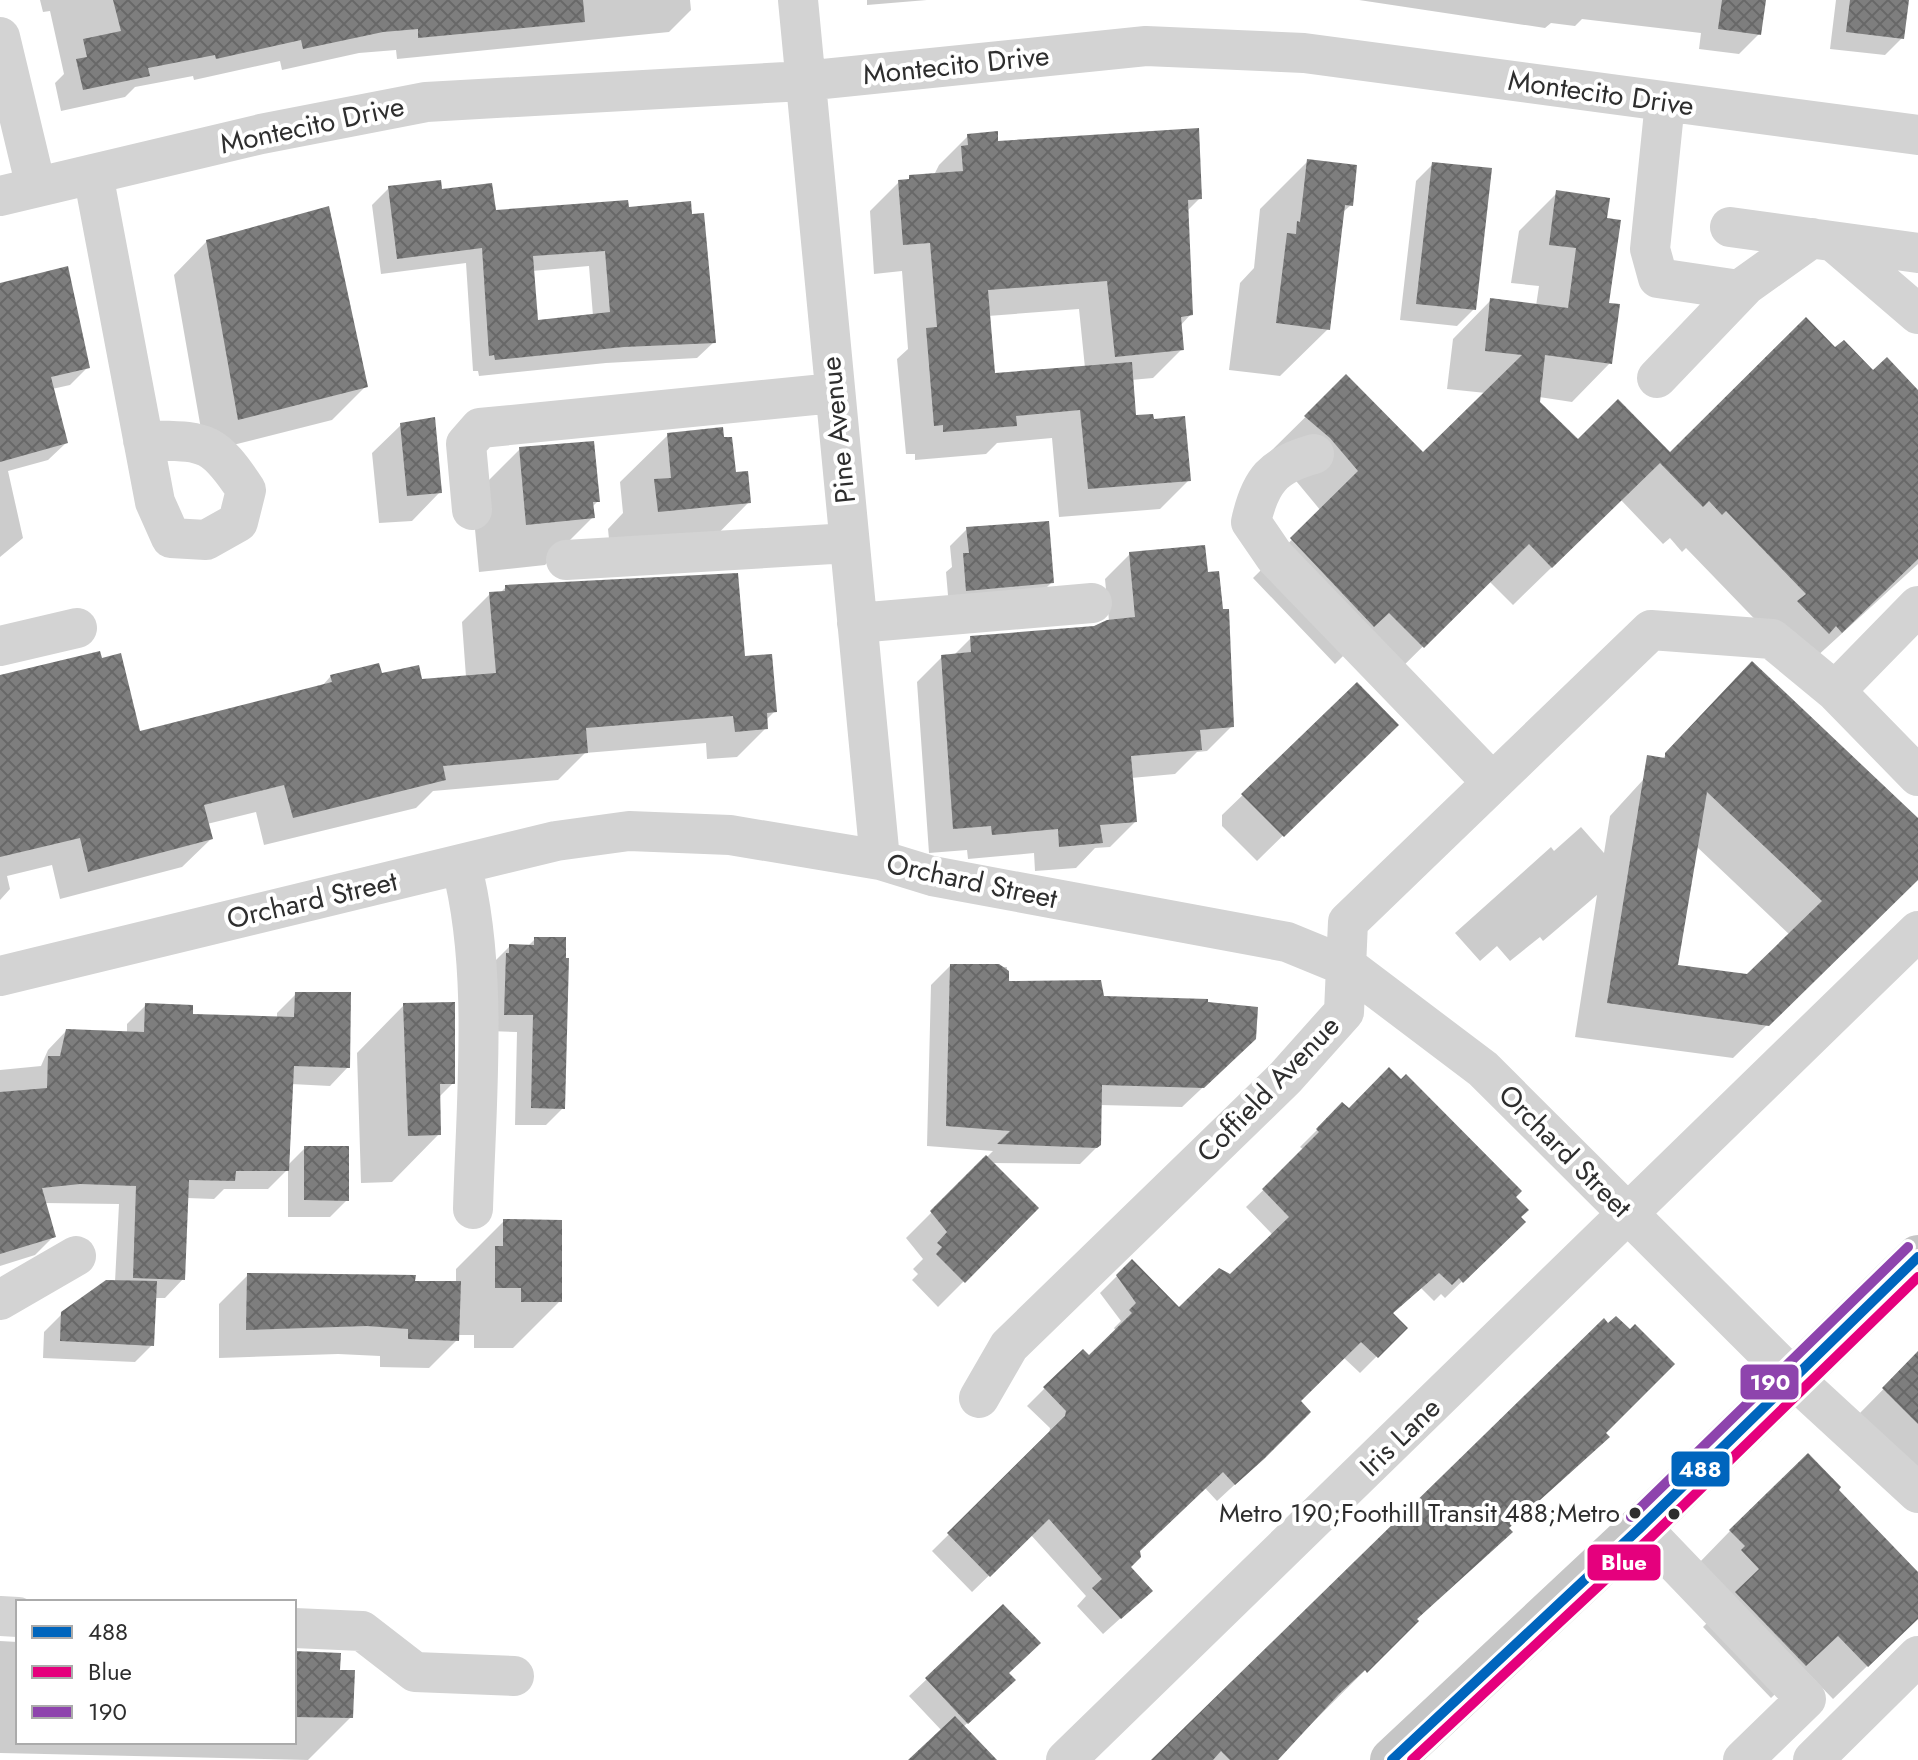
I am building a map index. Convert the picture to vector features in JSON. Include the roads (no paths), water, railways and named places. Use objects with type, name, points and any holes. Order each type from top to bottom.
[{"type":"main road","points":[[1399,1758],[1918,1257]]},
{"type":"street","name":"Pine Avenue","points":[[798,0],[880,860]]},
{"type":"street","points":[[0,37],[18,191]]},
{"type":"street","name":"Montecito Drive","points":[[18,191],[261,134],[426,102],[804,81],[1146,46],[1304,53],[1918,135]]},
{"type":"street","points":[[1665,102],[1650,249],[1658,278],[1739,290],[1823,240]]},
{"type":"street","points":[[93,174],[143,440]]},
{"type":"street","points":[[1730,227],[1918,253]]},
{"type":"street","points":[[1823,240],[1918,314]]},
{"type":"street","points":[[1657,378],[1746,285]]},
{"type":"street","points":[[472,510],[466,444],[480,428],[834,393]]},
{"type":"street","points":[[1314,454],[1285,462],[1258,492],[1251,522],[1275,557],[1492,782]]},
{"type":"street","points":[[566,560],[849,543]]},
{"type":"street","points":[[857,623],[1092,603]]},
{"type":"street","points":[[1918,606],[1835,691],[1918,776]]},
{"type":"street","points":[[0,646],[77,628]]},
{"type":"street","name":"Coffield Avenue","points":[[979,1398],[1009,1346],[1285,1078],[1344,1012],[1348,922],[1651,630],[1772,639],[1835,691]]},
{"type":"street","name":"Orchard Street","points":[[0,976],[556,841],[629,831],[730,835],[880,860],[932,876],[1287,942],[1348,967],[1483,1069],[1793,1378],[1918,1493]]},
{"type":"street","points":[[461,864],[474,911],[477,1057],[473,1209]]},
{"type":"street","name":"Iris Lane","points":[[1066,1760],[1918,931]]},
{"type":"street","points":[[0,1300],[76,1256]]},
{"type":"street","points":[[1641,1527],[1806,1699],[1743,1760]]},
{"type":"street","points":[[296,1628],[362,1631],[415,1672],[514,1676]]},
{"type":"street","points":[[1813,1760],[1918,1656]]},
{"type":"place","name":"Metro 190;Foothill Transit 488;Metro","points":[[1635,1513]]}]
